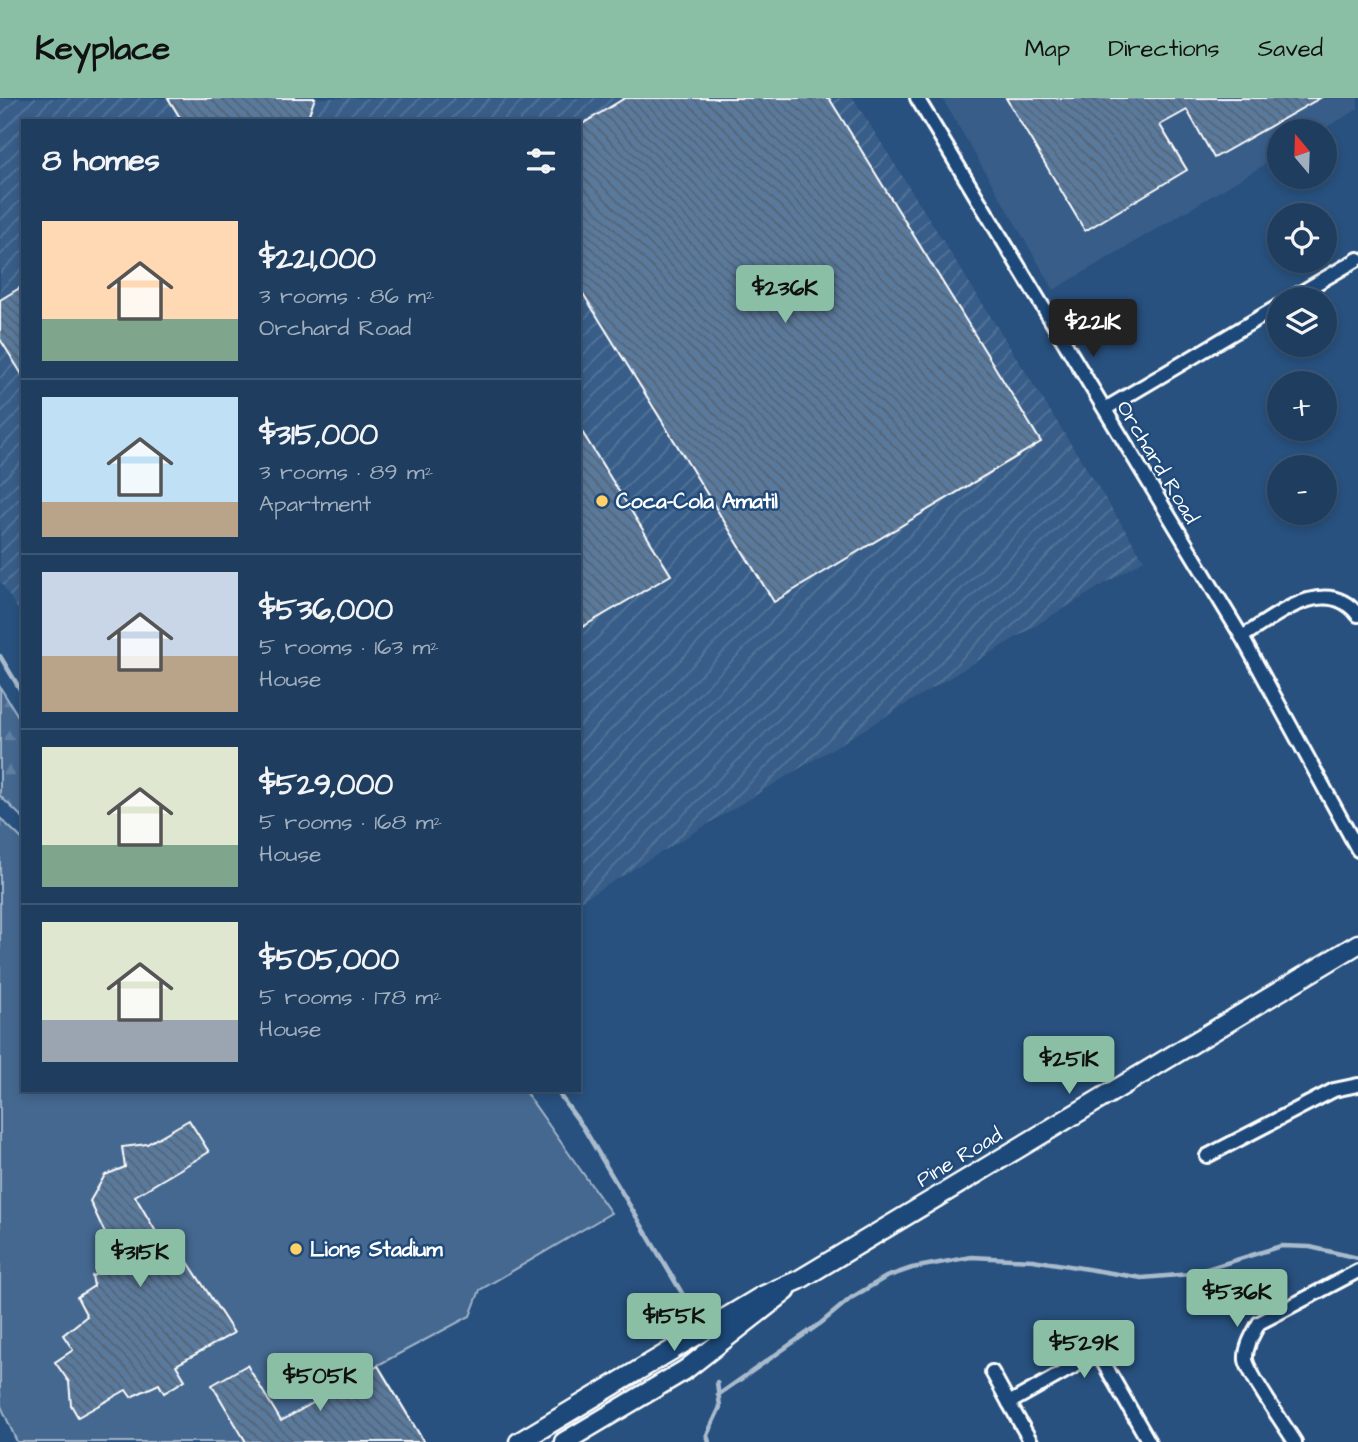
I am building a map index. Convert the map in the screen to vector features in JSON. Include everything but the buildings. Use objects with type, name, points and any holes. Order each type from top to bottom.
[{"type":"street","name":"Orchard Road","points":[[916,98],[1242,637],[1358,850]]},
{"type":"street","points":[[1310,287],[1358,259]]},
{"type":"street","points":[[1105,409],[1267,313]]},
{"type":"street","points":[[1242,637],[1293,606],[1312,598],[1342,600],[1358,615]]},
{"type":"street","name":"Pine Road","points":[[564,1442],[685,1370],[799,1280],[1358,944]]},
{"type":"street","points":[[1207,1156],[1334,1090],[1358,1085]]},
{"type":"street","points":[[1295,1442],[1252,1373],[1246,1359],[1250,1339],[1259,1323],[1358,1271]]},
{"type":"street","name":"Pine Road","points":[[519,1442],[762,1296],[799,1280]]},
{"type":"street","points":[[1009,1403],[1098,1353],[1149,1442]]},
{"type":"street","points":[[992,1373],[1031,1442]]},
{"type":"shaded area","points":[[0,98],[853,98],[1144,560],[581,901],[581,119],[21,119],[21,615],[0,581]]},
{"type":"shaded area","points":[[942,98],[1358,98],[1358,109],[1337,121],[1337,119],[1267,119],[1267,163],[1054,290]]},
{"type":"green space","points":[[0,687],[21,721],[21,816],[0,796]]},
{"type":"green space","points":[[0,818],[21,838],[21,1092],[525,1092],[611,1213],[480,1290],[470,1316],[378,1365],[424,1442],[17,1442],[1,1406]]},
{"type":"waterway","points":[[0,656],[21,691]]},
{"type":"waterway","points":[[557,1092],[583,1127],[695,1315]]},
{"type":"waterway","points":[[718,1395],[821,1323],[851,1298],[886,1277],[912,1268],[971,1257],[1033,1260],[1142,1278],[1191,1274],[1281,1246],[1310,1247],[1358,1258]]},
{"type":"waterway","points":[[709,1442],[707,1435],[720,1407],[717,1382]]},
{"type":"place","name":"Coca-Cola Amatil","points":[[602,501]]},
{"type":"place","name":"Lions Stadium","points":[[296,1249]]}]
